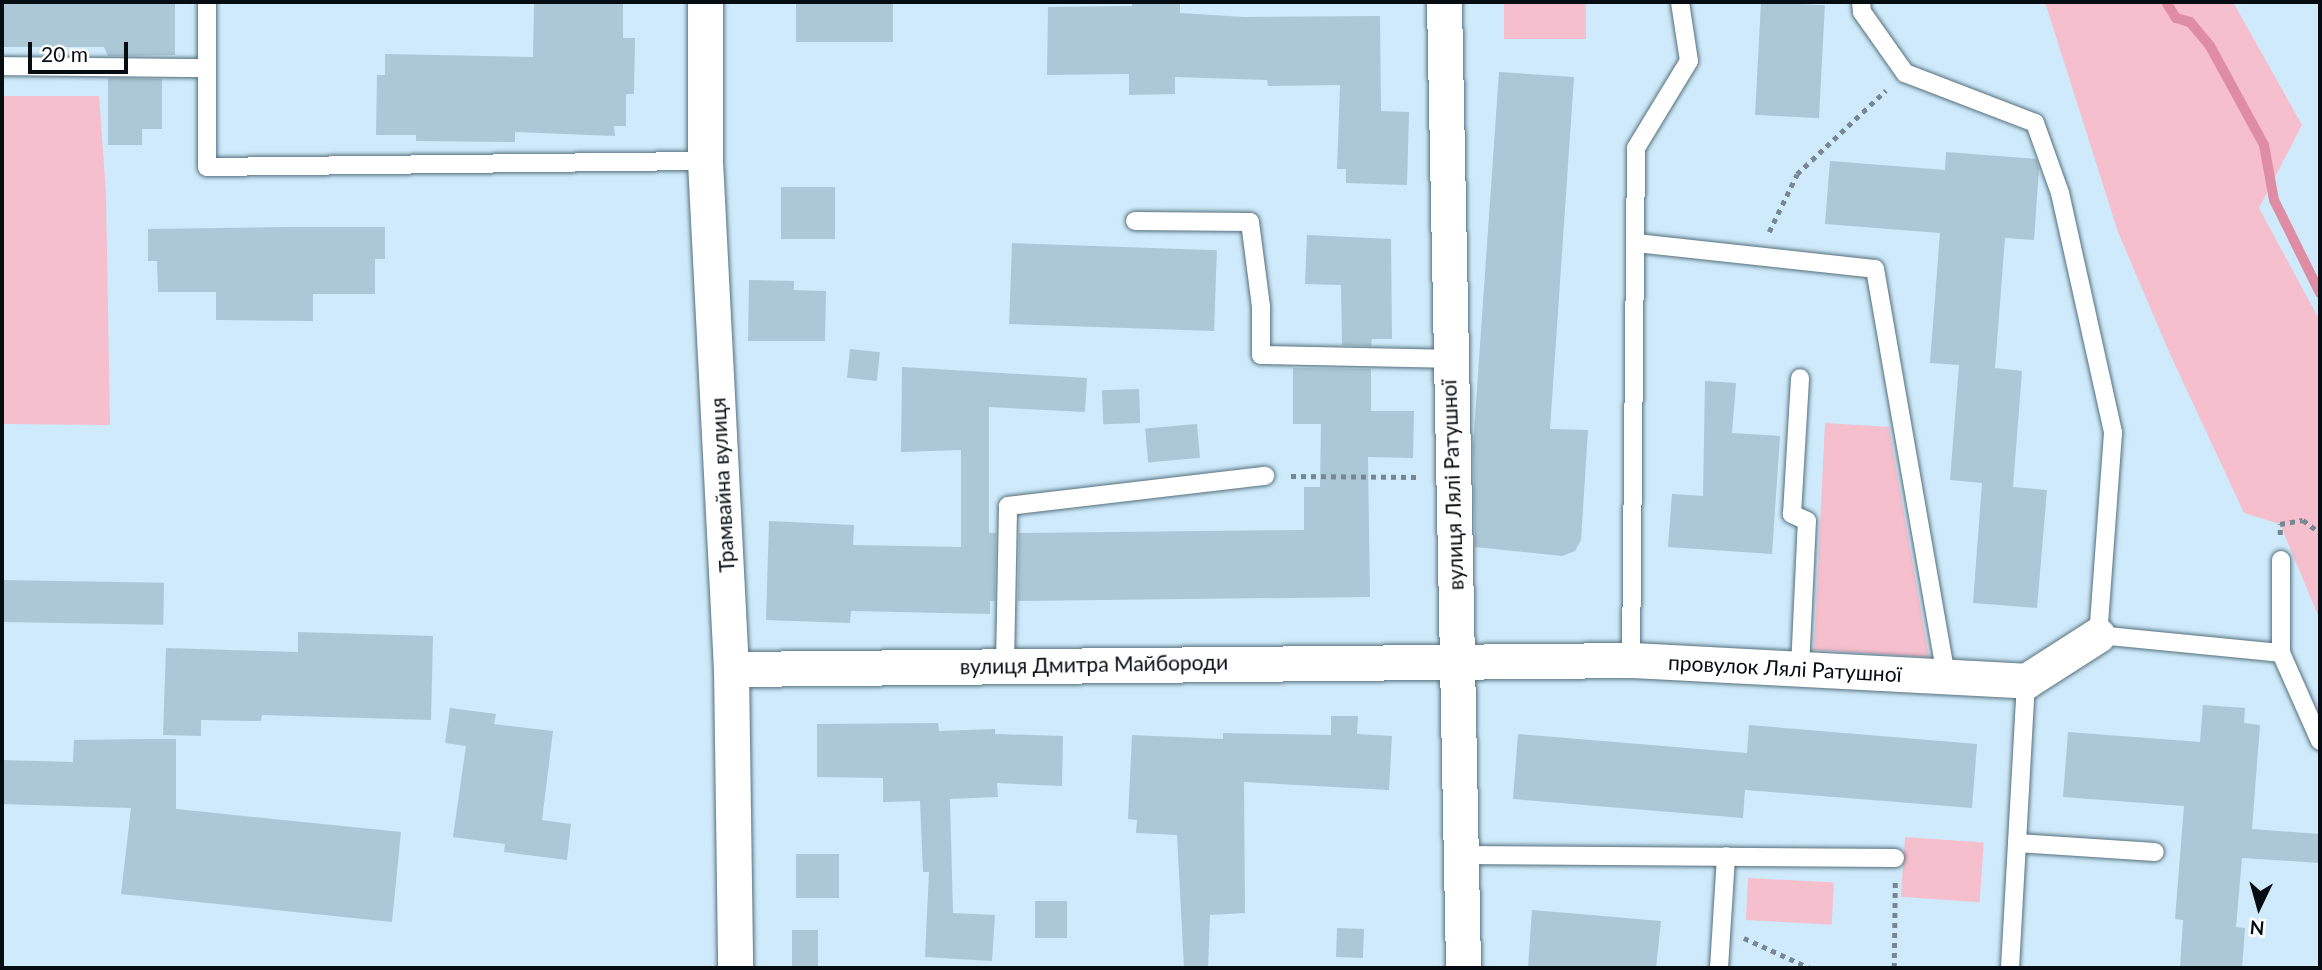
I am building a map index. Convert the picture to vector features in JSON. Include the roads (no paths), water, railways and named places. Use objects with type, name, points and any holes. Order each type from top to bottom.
[{"type":"street","name":"Трамвайна вулиця","points":[[705,2],[705,161],[731,669],[735,968]]},
{"type":"street","name":"вулиця Лялі Ратушної","points":[[1444,2],[1448,359],[1458,659],[1463,968]]},
{"type":"street","points":[[2026,681],[2098,635]]},
{"type":"street","name":"вулиця Дмитра Майбороди","points":[[731,669],[1458,659]]},
{"type":"street","name":"провулок Лялі Ратушної","points":[[1458,659],[1631,660],[2026,681]]},
{"type":"lane","points":[[208,2],[205,68],[207,167],[705,161]]},
{"type":"lane","points":[[1631,660],[1636,148],[1689,61],[1680,2]]},
{"type":"lane","points":[[1861,2],[1862,12],[1905,73],[2035,123],[2060,193],[2114,448],[2098,635],[2281,653]]},
{"type":"lane","points":[[2,65],[205,68]]},
{"type":"lane","points":[[1135,221],[1250,222],[1261,307],[1261,355],[1448,359]]},
{"type":"lane","points":[[1636,243],[1875,269],[1946,677]]},
{"type":"lane","points":[[1800,378],[1792,514],[1807,521],[1800,668]]},
{"type":"lane","points":[[1005,666],[1008,506],[1265,476]]},
{"type":"lane","points":[[2281,560],[2281,653],[2320,741]]},
{"type":"lane","points":[[2010,968],[2026,681]]},
{"type":"lane","points":[[2017,843],[2155,852]]},
{"type":"lane","points":[[1462,855],[1895,858]]},
{"type":"lane","points":[[1719,968],[1726,856]]},
{"type":"waterway","points":[[2166,2],[2176,18],[2190,22],[2210,46],[2264,145],[2274,200],[2320,293]]}]
